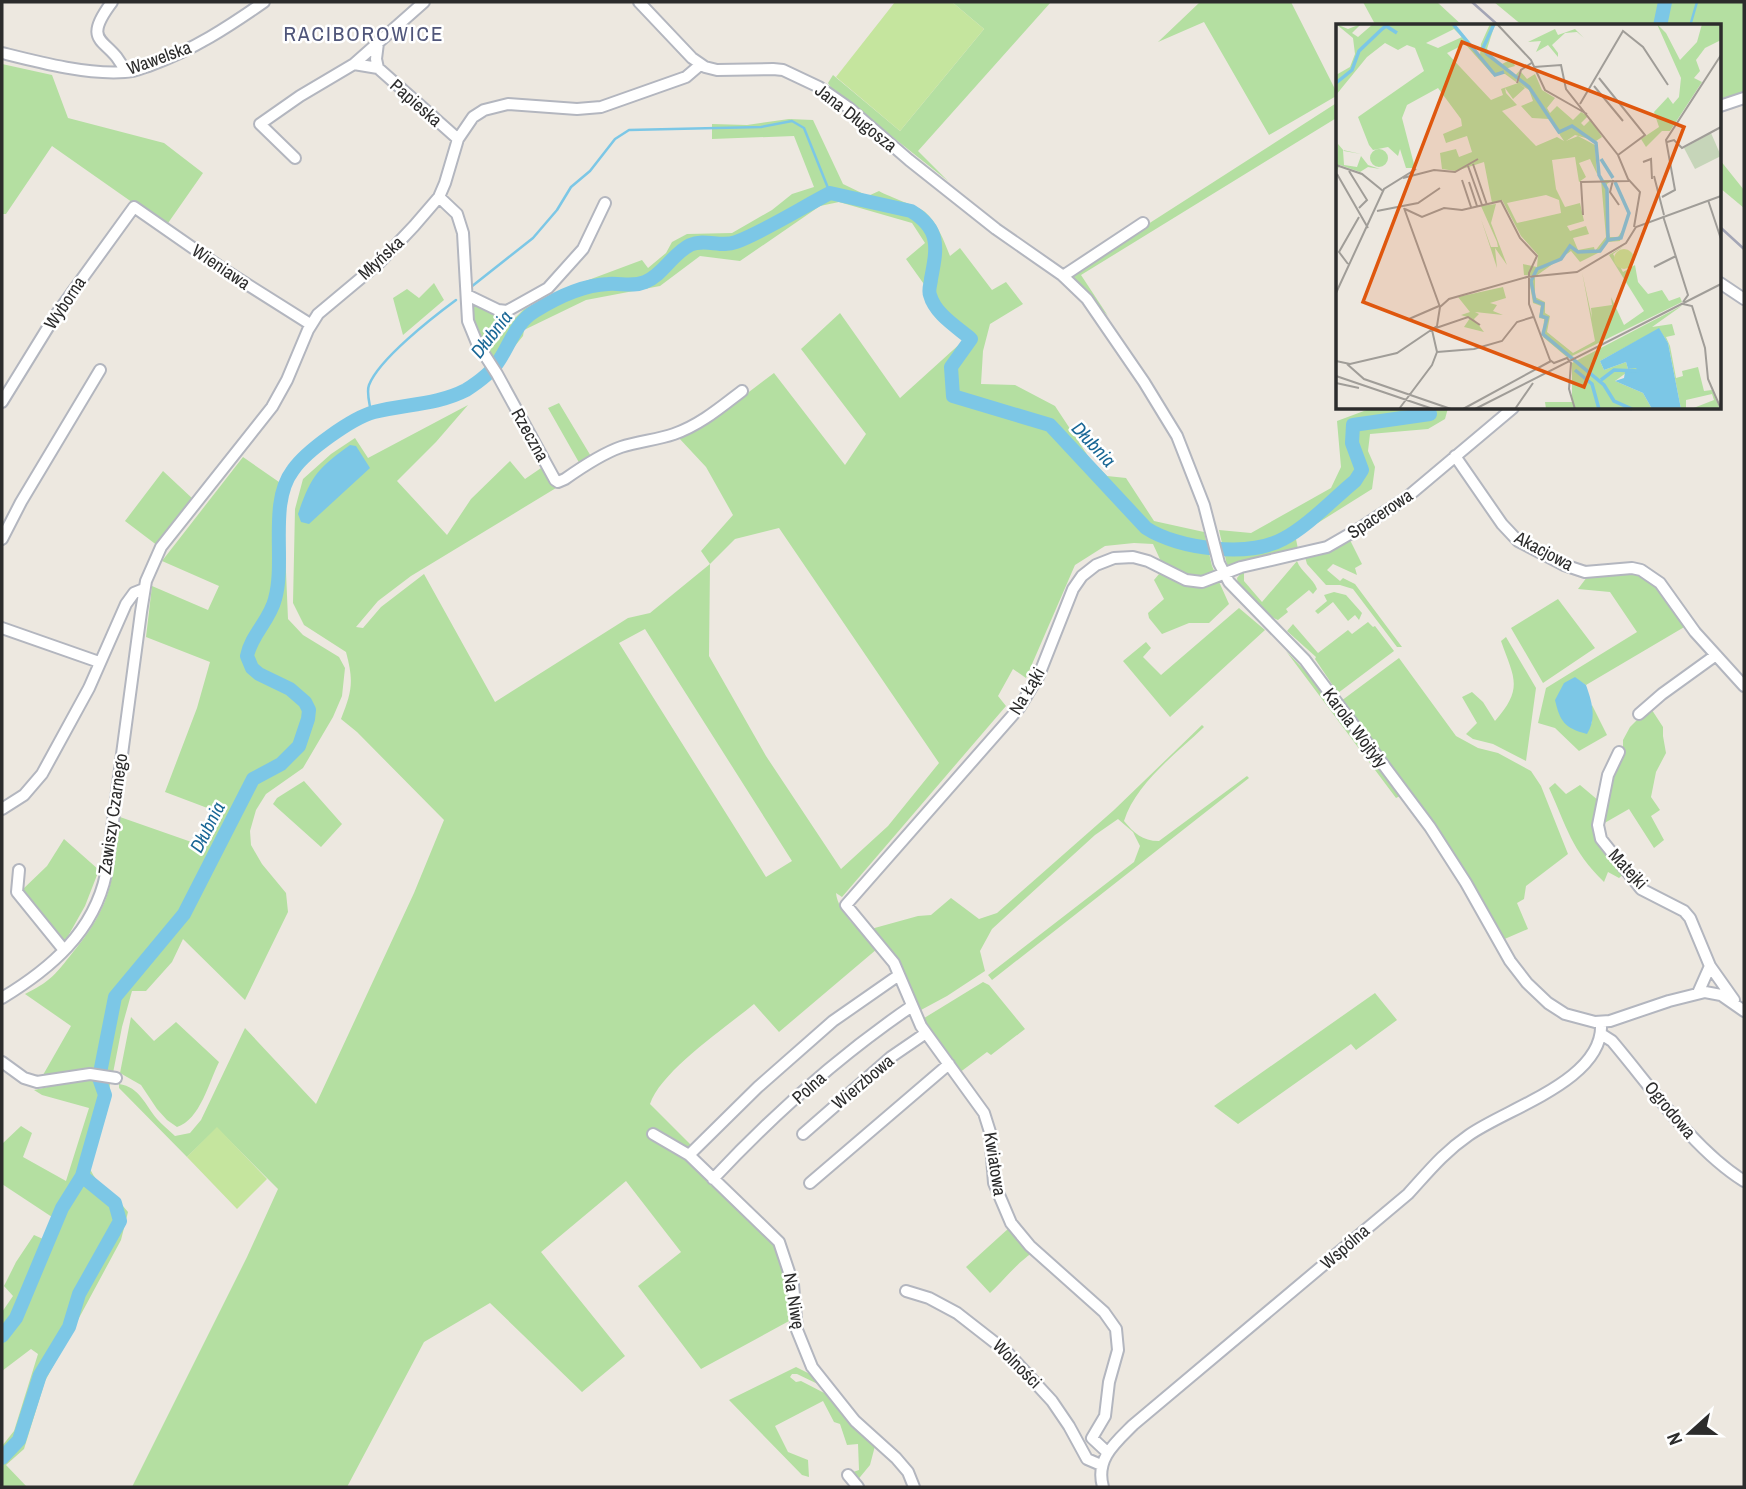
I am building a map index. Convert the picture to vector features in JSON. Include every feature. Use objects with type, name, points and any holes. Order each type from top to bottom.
[{"type":"street","points":[[112,2],[99,21],[97,34],[105,47],[121,62],[125,72]]},
{"type":"street","name":"Wawelska","points":[[2,52],[57,65],[125,72],[163,60],[214,37],[264,2]]},
{"type":"street","points":[[295,158],[260,124],[354,64],[424,2]]},
{"type":"street","points":[[639,2],[700,65]]},
{"type":"street","name":"Papieska","points":[[378,43],[378,68],[458,139]]},
{"type":"street","points":[[354,64],[378,68]]},
{"type":"street","name":"Młyńska","points":[[144,589],[152,562],[161,547],[272,407],[287,380],[310,324],[325,307],[379,263],[439,197],[458,139],[473,117],[491,107],[516,104],[577,109],[601,107],[686,76],[700,65]]},
{"type":"street","name":"Jana Długosza","points":[[700,65],[717,70],[772,69],[807,80],[849,108],[996,229],[1063,276]]},
{"type":"street","points":[[1722,105],[1744,98]]},
{"type":"street","name":"Rzeczna","points":[[439,197],[457,214],[463,233],[468,321],[477,343],[558,482],[622,447],[675,434],[697,424],[742,391]]},
{"type":"street","points":[[467,295],[498,310],[507,311],[548,288],[583,249],[605,203]]},
{"type":"street","name":"Wieniawa","points":[[134,207],[226,271],[310,324]]},
{"type":"street","name":"Wyborna","points":[[2,402],[55,316],[134,207]]},
{"type":"street","points":[[1063,276],[1143,223]]},
{"type":"street","name":"Karola Wojtyły","points":[[1063,276],[1087,299],[1158,403],[1177,436],[1191,467],[1221,568],[1243,598],[1305,660],[1413,803],[1455,864],[1518,972],[1557,1009],[1601,1028]]},
{"type":"street","points":[[1722,284],[1744,299]]},
{"type":"street","points":[[2,539],[100,369]]},
{"type":"street","name":"Spacerowa","points":[[1221,568],[1336,543],[1406,498],[1511,410]]},
{"type":"street","name":"Akacjowa","points":[[1455,456],[1498,518],[1518,541],[1564,565],[1584,572],[1612,568],[1641,570],[1660,583],[1695,632],[1744,686]]},
{"type":"street","name":"Na Łąki","points":[[845,905],[1019,708],[1039,676],[1073,589],[1088,570],[1106,560],[1128,556],[1148,561],[1190,581],[1205,581],[1221,568]]},
{"type":"street","points":[[2,808],[24,794],[42,774],[89,688],[130,598],[144,589]]},
{"type":"street","name":"Zawiszy Czarnego","points":[[2,998],[33,979],[64,950],[88,920],[103,886],[144,589]]},
{"type":"street","points":[[2,628],[99,662]]},
{"type":"street","points":[[1639,715],[1662,694],[1716,655]]},
{"type":"street","name":"Matejki","points":[[1619,751],[1608,775],[1598,825],[1601,839],[1641,888],[1684,911],[1690,918],[1710,966],[1741,1008]]},
{"type":"street","points":[[19,870],[17,892],[64,950]]},
{"type":"street","name":"Kwiatowa","points":[[845,905],[886,952],[926,1033],[986,1119],[995,1183],[1011,1223],[1030,1246],[1104,1312],[1117,1332],[1118,1350],[1109,1382],[1105,1416],[1092,1438],[1107,1452]]},
{"type":"street","points":[[1698,993],[1710,966]]},
{"type":"street","points":[[689,1155],[758,1087],[824,1029],[899,975]]},
{"type":"street","points":[[1601,1028],[1698,993],[1717,994],[1741,1008]]},
{"type":"street","name":"Polna","points":[[713,1179],[829,1069],[876,1030],[912,1006]]},
{"type":"street","name":"Ogrodowa","points":[[1601,1028],[1692,1136],[1721,1167],[1744,1181]]},
{"type":"street","name":"Wspólna","points":[[1103,1487],[1101,1465],[1107,1452],[1147,1413],[1408,1194],[1445,1153],[1470,1134],[1563,1082],[1596,1049],[1601,1028]]},
{"type":"street","name":"Wierzbowa","points":[[803,1134],[891,1057],[926,1033]]},
{"type":"street","points":[[2,1062],[24,1078],[37,1082],[90,1074],[110,1076]]},
{"type":"street","points":[[810,1183],[949,1064]]},
{"type":"street","name":"Na Niwę","points":[[653,1134],[689,1155],[779,1242],[793,1284],[797,1330],[817,1375],[855,1421],[897,1458],[908,1472],[914,1487]]},
{"type":"street","name":"Wolności","points":[[906,1291],[929,1298],[957,1313],[1007,1352],[1052,1401],[1087,1459],[1101,1465]]},
{"type":"street","points":[[848,1475],[858,1487]]},
{"type":"green space","points":[[895,2],[952,2],[984,29],[900,131],[836,77]]},
{"type":"green space","points":[[952,2],[1051,2],[918,151],[948,181],[828,83],[833,75],[900,131],[984,29]]},
{"type":"green space","points":[[1200,2],[1291,2],[1336,91],[1336,96],[1269,135],[1204,22],[1158,42]]},
{"type":"green space","points":[[1363,2],[1437,2],[1461,24],[1375,24]]},
{"type":"green space","points":[[1494,2],[1744,2],[1744,93],[1722,100],[1722,24],[1521,24]]},
{"type":"green space","points":[[2,64],[52,75],[68,118],[164,143],[203,173],[166,226],[52,146],[6,214],[2,214]]},
{"type":"green space","points":[[1336,103],[1336,118],[1081,275],[1108,316],[1072,277],[1078,269]]},
{"type":"green space","points":[[789,119],[813,120],[843,184],[868,196],[879,191],[922,210],[937,226],[950,256],[960,248],[992,290],[1006,282],[1023,304],[990,324],[983,351],[981,384],[1015,385],[1055,406],[1090,459],[1107,476],[1126,478],[1154,521],[1204,532],[1212,566],[1229,604],[1209,623],[1189,623],[1162,634],[1148,613],[1164,599],[1154,580],[1164,568],[1153,544],[1105,546],[1075,565],[1026,678],[1013,669],[998,696],[1006,706],[842,897],[836,893],[846,916],[877,949],[779,1032],[754,1004],[680,1064],[656,1091],[650,1104],[699,1153],[692,1162],[758,1226],[779,1255],[788,1280],[789,1321],[701,1369],[638,1286],[681,1252],[626,1181],[541,1252],[625,1356],[582,1392],[490,1303],[424,1342],[347,1487],[132,1487],[278,1189],[217,1128],[187,1157],[119,1088],[119,1084],[137,1093],[157,1119],[175,1136],[190,1133],[201,1120],[245,1028],[316,1104],[414,893],[444,820],[341,719],[351,686],[346,652],[304,625],[293,603],[295,509],[303,479],[331,454],[355,438],[368,458],[468,405],[397,481],[447,535],[471,499],[510,461],[525,479],[544,466],[556,488],[411,576],[378,601],[356,627],[363,628],[381,607],[424,574],[495,702],[628,618],[650,613],[710,564],[701,551],[733,515],[706,467],[678,437],[716,417],[774,373],[845,465],[866,434],[801,349],[840,313],[900,398],[963,341],[931,312],[926,287],[906,259],[925,243],[912,223],[839,202],[820,206],[740,261],[700,256],[660,286],[586,300],[524,330],[523,336],[497,368],[482,337],[479,338],[469,307],[473,302],[495,313],[508,325],[524,309],[575,285],[642,260],[648,268],[666,253],[672,242],[687,234],[732,233],[772,210],[792,194],[814,187],[794,136],[712,139],[712,124],[747,125]],"holes":[[[779,528],[939,763],[888,826],[841,869],[766,756],[709,656],[710,564],[735,539]],[[645,629],[792,861],[766,877],[619,643]]]},
{"type":"green space","points":[[1722,162],[1744,190],[1744,208],[1722,190]]},
{"type":"green space","points":[[434,283],[444,300],[403,335],[393,298],[407,289],[419,298]]},
{"type":"green space","points":[[559,403],[592,458],[581,466],[548,408]]},
{"type":"green space","points":[[1367,410],[1447,410],[1445,419],[1428,429],[1370,434],[1368,451],[1375,467],[1372,489],[1305,531],[1296,539],[1298,549],[1238,565],[1227,565],[1219,530],[1251,533],[1331,488],[1341,467],[1337,421]]},
{"type":"green space","points":[[243,457],[279,482],[273,525],[284,525],[288,619],[303,635],[339,657],[345,668],[342,696],[333,717],[303,768],[266,794],[256,810],[250,831],[251,845],[262,864],[286,893],[288,912],[245,1000],[183,939],[172,962],[146,991],[132,991],[113,1073],[86,1069],[62,1075],[43,1075],[71,1026],[25,994],[55,974],[95,922],[112,875],[120,817],[200,845],[218,812],[165,792],[197,708],[210,662],[146,637],[152,586],[208,610],[219,586],[162,561]]},
{"type":"green space","points":[[163,471],[193,499],[158,546],[125,521]]},
{"type":"green space","points":[[1350,540],[1362,564],[1355,568],[1357,575],[1333,564],[1327,570],[1340,581],[1343,578],[1355,584],[1402,647],[1397,647],[1353,589],[1326,585],[1307,564],[1305,557],[1335,549]]},
{"type":"green space","points":[[1297,561],[1317,589],[1313,594],[1309,590],[1286,609],[1288,612],[1278,620],[1253,602],[1238,584],[1237,578],[1242,572],[1244,581],[1262,602]]},
{"type":"green space","points":[[1639,573],[1658,585],[1686,626],[1586,685],[1574,678],[1592,724],[1592,705],[1607,735],[1579,751],[1555,728],[1538,723],[1546,688],[1637,632],[1610,592],[1578,589],[1587,577]]},
{"type":"green space","points":[[1334,592],[1346,595],[1362,613],[1359,620],[1355,615],[1348,621],[1333,602],[1318,614],[1315,611],[1327,601],[1324,595]]},
{"type":"green space","points":[[1558,599],[1595,648],[1543,683],[1511,628]]},
{"type":"green space","points":[[1239,608],[1265,630],[1170,717],[1123,661],[1146,642],[1151,648],[1143,657],[1161,675]]},
{"type":"green space","points":[[1368,622],[1375,626],[1394,651],[1338,693],[1316,657],[1287,631],[1293,624],[1318,653],[1348,630],[1352,634]]},
{"type":"green space","points":[[1506,637],[1536,688],[1526,761],[1466,734],[1477,723],[1462,697],[1472,692],[1483,702],[1495,721],[1510,700],[1514,682],[1501,641]]},
{"type":"green space","points":[[1286,651],[1313,679],[1400,796],[1396,798]]},
{"type":"green space","points":[[1399,658],[1456,736],[1478,748],[1498,753],[1531,771],[1541,786],[1568,854],[1526,886],[1524,899],[1517,903],[1528,929],[1500,941],[1341,701]]},
{"type":"green space","points":[[1650,707],[1663,727],[1666,753],[1656,772],[1651,797],[1660,810],[1651,816],[1664,840],[1654,848],[1629,809],[1601,825],[1610,776],[1623,750],[1623,740],[1630,727]]},
{"type":"green space","points":[[1202,725],[1204,727],[1147,782],[1124,821],[1143,838],[1159,841],[1247,776],[1249,778],[992,980],[988,975],[1134,862],[1140,846],[1133,832],[1118,819],[1095,835],[992,929],[980,951],[985,971],[921,1010],[897,962],[871,929],[931,915],[951,898],[979,919],[997,913],[1114,810]]},
{"type":"green space","points":[[304,781],[342,824],[321,847],[273,804],[277,798]]},
{"type":"green space","points":[[1555,783],[1566,794],[1580,785],[1599,801],[1594,828],[1625,873],[1619,878],[1608,872],[1604,882],[1584,859],[1571,838],[1549,788]]},
{"type":"green space","points":[[64,839],[99,870],[85,906],[63,945],[21,891],[47,866]]},
{"type":"green space","points":[[983,982],[989,985],[1025,1029],[991,1055],[987,1052],[959,1073],[921,1020]]},
{"type":"green space","points":[[1375,993],[1397,1020],[1356,1050],[1351,1044],[1238,1124],[1214,1106]]},
{"type":"green space","points":[[131,1017],[154,1041],[176,1022],[219,1062],[198,1109],[185,1123],[177,1127],[157,1109],[141,1085],[120,1073]]},
{"type":"green space","points":[[89,1078],[110,1084],[107,1112],[90,1169],[97,1181],[128,1212],[121,1240],[45,1381],[24,1449],[6,1465],[27,1487],[2,1487],[2,1446],[14,1431],[38,1354],[31,1349],[2,1371],[2,1312],[13,1296],[4,1286],[34,1235],[43,1239],[52,1217],[2,1184],[2,1144],[21,1126],[32,1133],[23,1157],[66,1181],[89,1108],[42,1095],[34,1090]]},
{"type":"green space","points":[[217,1127],[267,1179],[237,1209],[187,1157]]},
{"type":"green space","points":[[1009,1228],[1032,1253],[990,1293],[966,1267]]},
{"type":"green space","points":[[796,1367],[816,1377],[822,1386],[797,1374],[790,1377],[832,1397],[875,1446],[870,1465],[856,1482],[850,1473],[859,1470],[858,1444],[847,1445],[840,1424],[834,1422],[823,1401],[775,1426],[788,1452],[808,1460],[809,1477],[802,1475],[729,1400]]},
{"type":"water","points":[[350,445],[356,446],[370,468],[309,524],[301,522],[298,514],[307,490],[317,474]]},
{"type":"water","points":[[1575,677],[1586,685],[1592,704],[1592,722],[1587,734],[1564,723],[1555,700],[1564,683]]},
{"type":"waterway","name":"Dłubnia","points":[[1660,24],[1665,2]]},
{"type":"waterway","points":[[1691,24],[1697,2]]},
{"type":"waterway","points":[[471,287],[533,238],[557,210],[571,187],[590,171],[615,139],[629,130],[761,127],[792,121],[804,128],[830,193]]},
{"type":"waterway","name":"Dłubnia","points":[[2,1336],[16,1318],[62,1208],[82,1176],[105,1095],[99,1078],[115,997],[184,914],[253,779],[281,764],[299,746],[308,719],[309,710],[305,702],[290,689],[259,674],[252,668],[247,656],[252,641],[275,599],[279,567],[279,515],[285,483],[299,462],[342,428],[374,412],[432,401],[466,390],[484,378],[495,366],[528,316],[561,297],[599,285],[645,282],[657,275],[690,245],[701,242],[736,242],[830,193],[911,211],[928,225],[935,249],[930,295],[941,314],[971,339],[951,367],[953,396],[1050,425],[1146,528],[1176,541],[1194,546],[1233,549],[1268,545],[1283,539],[1320,512],[1355,481],[1362,470],[1352,443],[1353,425],[1430,414],[1428,410]]},
{"type":"waterway","points":[[371,413],[368,388],[384,363],[408,339],[456,300]]},
{"type":"waterway","points":[[2,1458],[19,1440],[40,1375],[69,1327],[79,1294],[120,1221],[115,1203],[82,1176]]},
{"type":"railway","points":[[1472,2],[1497,24]]},
{"type":"railway","points":[[1722,229],[1744,249]]},
{"type":"district","name":"RACIBOROWICE","points":[[364,34]]}]
